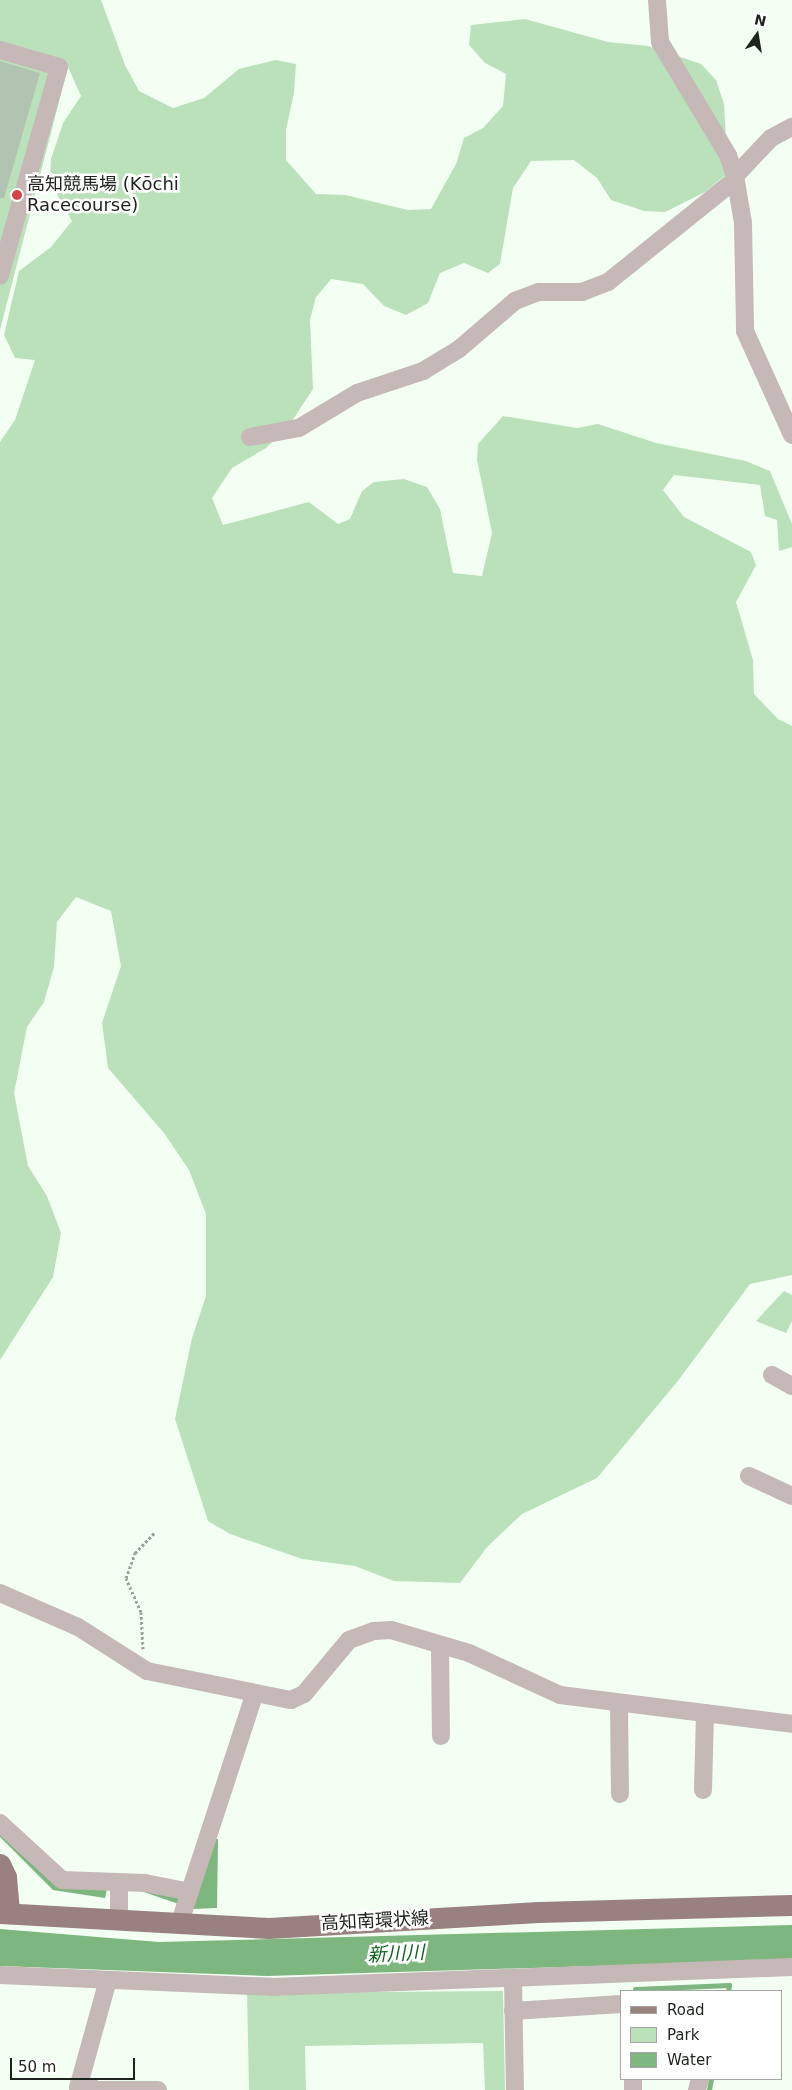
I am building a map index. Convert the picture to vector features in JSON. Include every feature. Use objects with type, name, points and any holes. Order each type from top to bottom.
[{"type":"main road","name":"高知南環状線","points":[[0,1864],[6,1877],[5,1913],[119,1921],[185,1904],[269,1928],[539,1912],[792,1905]]},
{"type":"street","points":[[657,0],[660,42],[728,156],[735,178],[743,223],[745,331],[792,435]]},
{"type":"street","points":[[0,50],[59,67],[0,276]]},
{"type":"street","points":[[250,437],[299,428],[357,393],[423,371],[459,349],[515,301],[539,292],[582,292],[608,282],[735,178],[771,138],[792,127]]},
{"type":"street","points":[[772,1375],[792,1386]]},
{"type":"street","points":[[749,1476],[792,1496]]},
{"type":"street","points":[[0,1592],[78,1627],[147,1672],[291,1700],[304,1694],[349,1640],[374,1630],[391,1630],[469,1653],[560,1695],[619,1704],[792,1724]]},
{"type":"street","points":[[440,1646],[441,1736]]},
{"type":"street","points":[[0,1823],[62,1880],[119,1884],[145,1882],[185,1904],[255,1693]]},
{"type":"street","points":[[619,1704],[620,1794]]},
{"type":"street","points":[[702,1790],[705,1713]]},
{"type":"street","points":[[119,1884],[119,1921]]},
{"type":"street","points":[[0,1975],[272,1987],[792,1967]]},
{"type":"street","points":[[513,1979],[515,2090]]},
{"type":"street","points":[[108,1980],[78,2088],[158,2090]]},
{"type":"street","points":[[513,2010],[620,2004]]},
{"type":"path","points":[[147,1672],[141,1612],[126,1578],[135,1553],[155,1532]]},
{"type":"green space","points":[[0,0],[101,0],[125,65],[139,91],[173,108],[204,98],[239,69],[276,60],[296,64],[294,93],[286,130],[286,160],[316,194],[345,195],[408,210],[431,209],[456,164],[464,138],[483,128],[503,106],[506,74],[485,63],[469,45],[471,25],[525,19],[608,42],[648,46],[701,64],[716,80],[724,104],[728,173],[705,192],[665,212],[644,211],[611,200],[597,178],[574,160],[531,161],[513,188],[500,264],[488,273],[464,263],[440,273],[428,303],[406,315],[384,306],[363,284],[331,279],[316,297],[310,320],[313,389],[290,424],[266,448],[232,468],[212,498],[223,525],[309,502],[338,524],[350,519],[362,491],[374,482],[404,479],[427,487],[440,509],[453,573],[482,576],[492,533],[477,460],[478,444],[503,416],[577,428],[598,424],[656,443],[746,461],[770,471],[792,524],[792,547],[779,551],[777,520],[765,516],[760,485],[674,475],[663,490],[684,517],[751,552],[756,565],[736,602],[753,660],[754,694],[778,719],[792,726],[792,1275],[750,1284],[677,1382],[597,1478],[522,1514],[487,1547],[460,1583],[394,1581],[355,1566],[302,1559],[230,1534],[208,1521],[175,1419],[192,1338],[206,1296],[206,1214],[189,1170],[164,1133],[108,1068],[102,1023],[121,966],[111,911],[76,897],[57,922],[54,967],[44,1002],[27,1027],[14,1093],[28,1166],[47,1196],[61,1233],[53,1277],[0,1360],[0,442],[15,420],[35,360],[15,358],[4,335],[19,271],[51,247],[72,221],[50,182],[51,159],[63,123],[81,96],[68,67],[0,330]]},
{"type":"green space","points":[[784,1291],[792,1295],[792,1321],[786,1333],[756,1321]]},
{"type":"green space","points":[[503,1991],[505,2090],[485,2090],[483,2043],[305,2046],[306,2090],[249,2090],[247,1993]]},
{"type":"water","points":[[0,1827],[60,1885],[107,1889],[105,1898],[53,1890],[0,1837]]},
{"type":"water","points":[[214,1839],[218,1839],[217,1908],[193,1909],[141,1891],[180,1894]]},
{"type":"water","name":"新川川","points":[[792,1925],[792,1960],[267,1976],[0,1966],[0,1929],[159,1942]]},
{"type":"building","points":[[0,61],[40,73],[4,198],[0,198]]},
{"type":"waterway","points":[[635,1989],[729,1985],[728,1990]]},
{"type":"waterway","points":[[709,2090],[711,2080]]},
{"type":"place","name":"高知競馬場 (Kōchi Racecourse)","points":[[17,195]]}]
